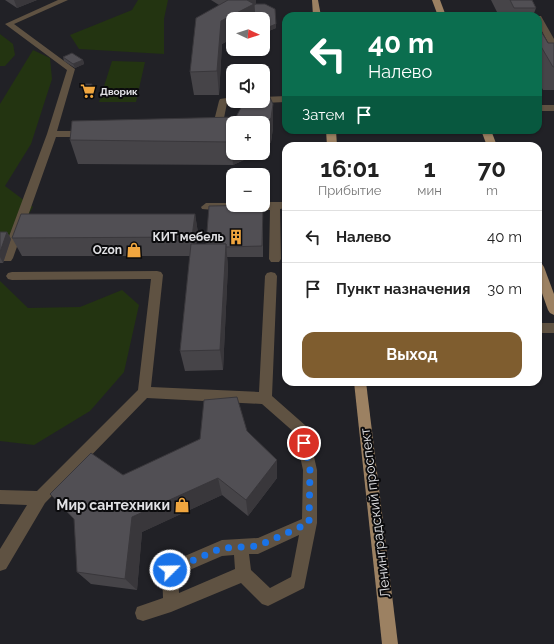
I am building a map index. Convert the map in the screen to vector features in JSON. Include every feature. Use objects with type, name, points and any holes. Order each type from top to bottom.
[{"type":"main road","points":[[315,0],[316,12]]},
{"type":"main road","points":[[436,0],[440,12]]},
{"type":"main road","points":[[542,278],[554,310]]},
{"type":"main road","name":"Ленинградский проспект","points":[[360,386],[390,644]]},
{"type":"lane","points":[[7,258],[52,134],[71,69],[6,22],[64,0]]},
{"type":"lane","points":[[542,25],[554,46]]},
{"type":"lane","points":[[270,100],[282,99]]},
{"type":"lane","points":[[209,133],[216,133],[223,100],[226,100]]},
{"type":"lane","points":[[542,108],[554,108]]},
{"type":"lane","points":[[52,134],[96,134]]},
{"type":"lane","points":[[206,207],[281,206],[275,259]]},
{"type":"lane","points":[[0,562],[40,498],[144,392],[157,275],[12,276]]},
{"type":"lane","points":[[265,398],[271,276]]},
{"type":"lane","points":[[542,328],[554,328]]},
{"type":"lane","points":[[144,392],[265,398],[301,430],[310,470],[309,523],[298,582],[268,598],[243,574],[241,547]]},
{"type":"lane","points":[[0,497],[40,498]]},
{"type":"lane","points":[[171,604],[170,570],[222,548],[258,546],[309,523]]},
{"type":"lane","points":[[143,613],[171,604],[243,574]]},
{"type":"green space","points":[[138,0],[168,0],[164,19],[164,54],[79,49],[70,35],[132,10]]},
{"type":"green space","points":[[0,34],[13,44],[15,55],[5,66],[0,66]]},
{"type":"green space","points":[[33,50],[50,58],[52,79],[31,144],[5,186],[33,207],[0,262],[0,104]]},
{"type":"green space","points":[[112,61],[145,62],[136,102],[99,102]]},
{"type":"green space","points":[[0,281],[28,308],[80,307],[122,290],[139,305],[124,372],[90,411],[34,445],[0,441]]},
{"type":"building","points":[[228,0],[247,0],[254,4],[238,12],[226,12],[226,18],[221,21],[217,71],[190,72],[196,18]]},
{"type":"building","points":[[510,0],[532,0],[536,8],[514,8]]},
{"type":"building","points":[[265,4],[275,9],[276,24],[270,26],[270,12],[254,12],[254,5]]},
{"type":"building","points":[[542,33],[548,43],[554,43],[553,67],[542,48]]},
{"type":"building","points":[[72,53],[83,60],[73,64],[63,57]]},
{"type":"building","points":[[85,84],[92,84],[90,90],[83,90]]},
{"type":"building","points":[[270,98],[273,104],[270,119],[270,116],[237,116],[241,108],[270,108]]},
{"type":"building","points":[[226,117],[226,142],[70,140],[72,121]]},
{"type":"building","name":"КИТ мебель","points":[[209,206],[226,206],[226,212],[263,212],[262,246],[226,247],[226,244],[206,244]]},
{"type":"building","points":[[21,214],[195,214],[192,237],[12,238]]},
{"type":"building","points":[[0,232],[7,232],[0,252]]},
{"type":"building","points":[[191,244],[226,244],[220,350],[180,351]]},
{"type":"building","points":[[237,397],[247,431],[277,460],[246,500],[218,478],[132,517],[125,579],[77,572],[74,519],[50,494],[91,453],[123,475],[200,439],[204,400]]},
{"type":"place","name":"Дворик","points":[[88,91]]},
{"type":"place","name":"КИТ мебель","points":[[236,237]]},
{"type":"place","name":"Ozon","points":[[134,250]]},
{"type":"place","name":"Мир сантехники","points":[[182,505]]},
{"type":"route","points":[[170,570],[222,548],[258,546],[309,523],[310,470],[304,443]]}]
